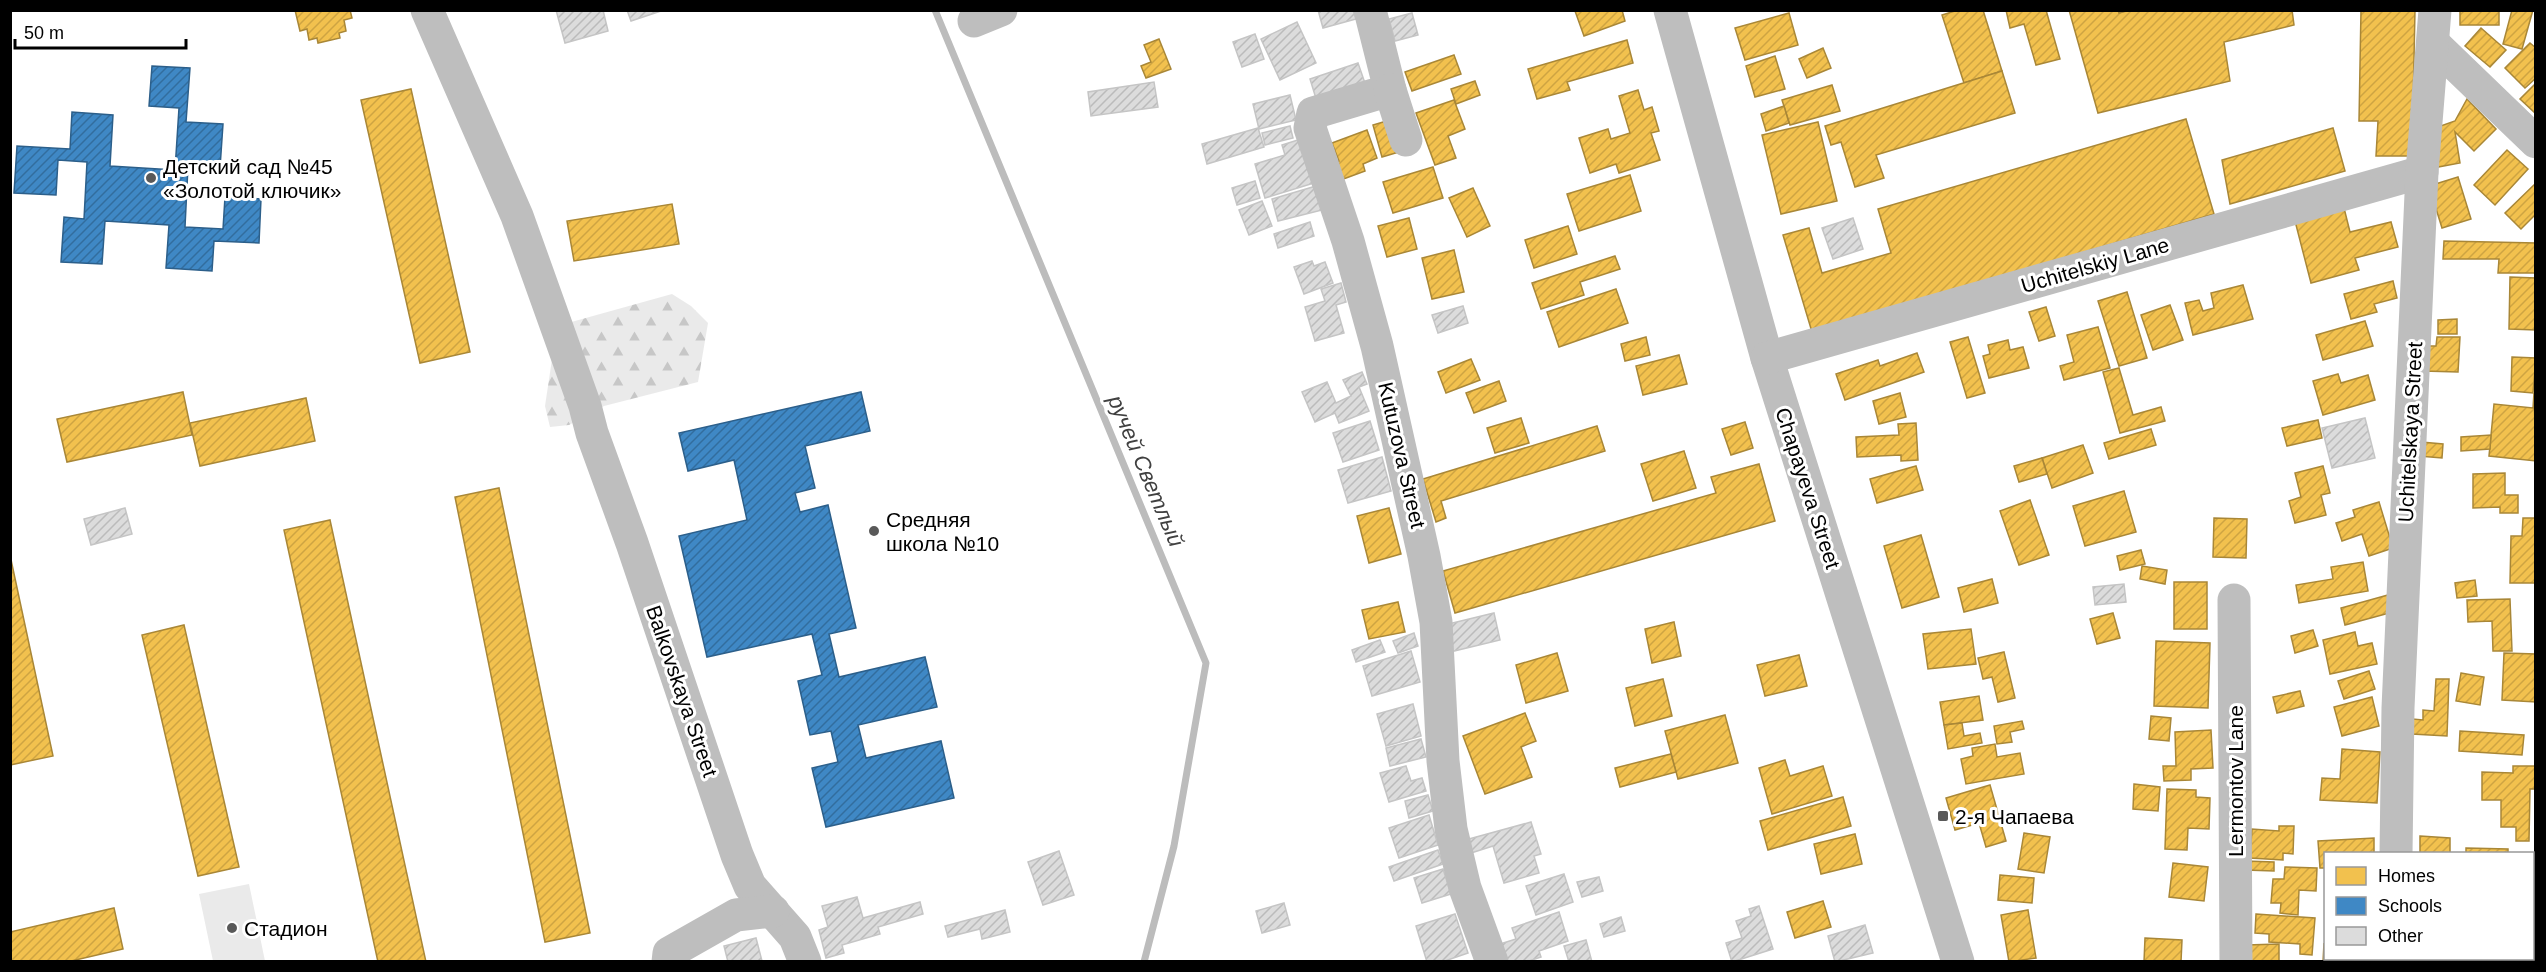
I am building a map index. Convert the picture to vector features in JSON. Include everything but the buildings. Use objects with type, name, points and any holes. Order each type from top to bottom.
[{"type":"street","name":"Balkovskaya Street","points":[[427,10],[517,216],[585,406],[592,433],[632,543],[737,855],[750,886],[795,937],[805,962]]},
{"type":"street","points":[[1370,10],[1390,90],[1406,140]]},
{"type":"street","name":"Chapayeva Street","points":[[1670,10],[1767,358],[1958,962]]},
{"type":"street","name":"Uchitelskaya Street","points":[[2396,852],[2398,708],[2422,172],[2434,10]]},
{"type":"street","points":[[2433,43],[2535,142]]},
{"type":"street","name":"Kutuzova Street","points":[[1390,90],[1312,113],[1311,128],[1348,241],[1377,346],[1424,556],[1436,622],[1443,761],[1451,829],[1466,888],[1492,962]]},
{"type":"street","name":"Uchitelskiy Lane","points":[[1767,358],[2422,172]]},
{"type":"street","name":"Lermontov Lane","points":[[2234,600],[2236,962]]},
{"type":"street","points":[[668,962],[669,953],[736,915],[773,911]]},
{"type":"green space","points":[[672,294],[691,306],[708,323],[698,382],[604,406],[569,425],[550,427],[545,406],[557,326]]},
{"type":"green space","name":"Стадион","points":[[249,884],[265,961],[213,961],[199,894]]},
{"type":"waterway","name":"ручей Светлый","points":[[935,10],[1206,663],[1174,846],[1144,962]]},
{"type":"place","name":"Детский сад №45 «Золотой ключик»","points":[[151,178]]},
{"type":"place","name":"Средняя школа №10","points":[[874,531]]},
{"type":"place","name":"2-я Чапаева","points":[[1943,816]]},
{"type":"place","name":"Стадион","points":[[232,928]]}]
